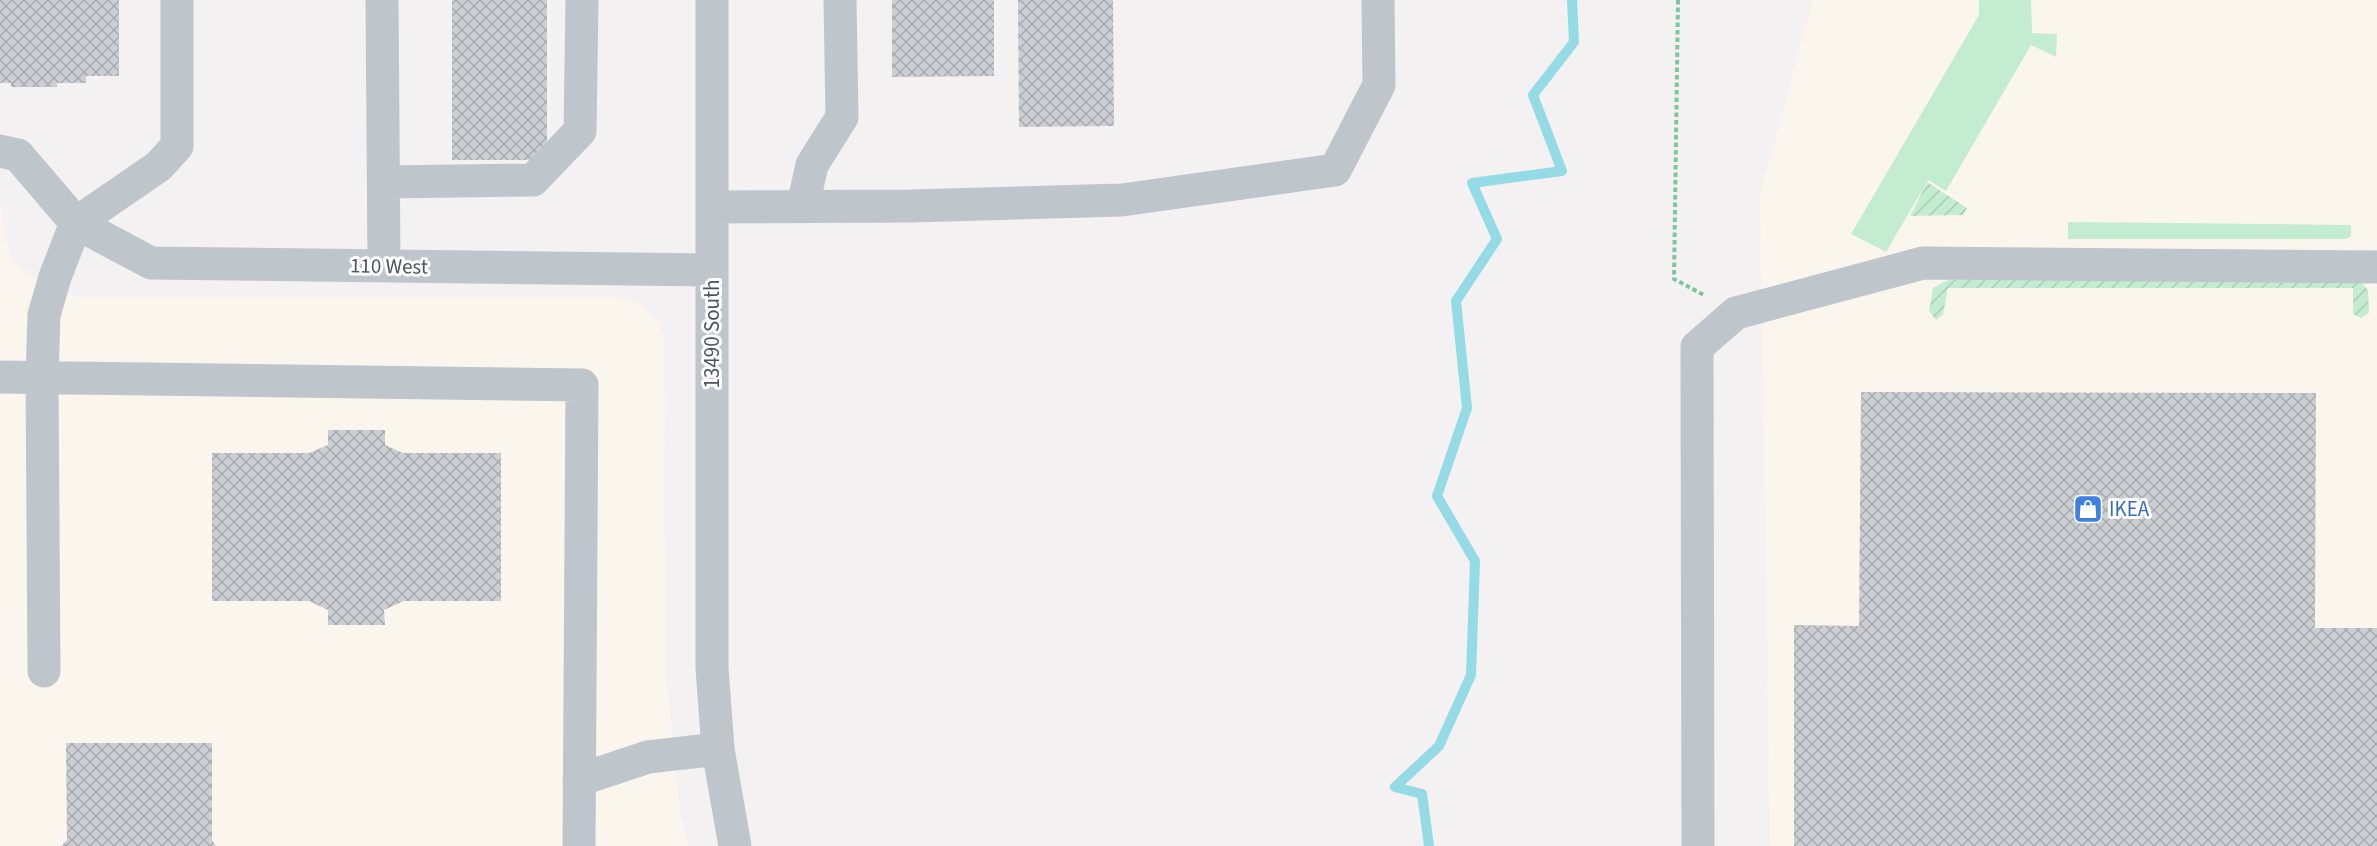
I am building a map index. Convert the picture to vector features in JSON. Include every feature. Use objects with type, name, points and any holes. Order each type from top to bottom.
[{"type":"street","points":[[44,671],[42,377],[44,315],[76,223],[159,166],[177,146],[177,0]]},
{"type":"street","points":[[382,0],[384,266]]},
{"type":"street","points":[[384,182],[533,180],[580,131],[582,0]]},
{"type":"street","name":"13490 South","points":[[712,0],[712,668],[718,749],[735,846]]},
{"type":"street","points":[[803,205],[812,165],[842,117],[840,0]]},
{"type":"street","points":[[712,207],[911,206],[1122,200],[1335,170],[1378,85],[1378,0]]},
{"type":"street","points":[[0,152],[18,155],[76,223]]},
{"type":"street","name":"110 West","points":[[76,223],[152,263],[712,270]]},
{"type":"street","points":[[1698,846],[1697,347],[1736,313],[1923,263],[2377,267]]},
{"type":"street","points":[[0,377],[582,385],[579,846]]},
{"type":"street","points":[[579,780],[648,758],[718,749]]},
{"type":"path","points":[[1678,0],[1674,279],[1736,313]]},
{"type":"shaded area","points":[[1813,0],[2377,0],[2377,846],[1770,846],[1760,195]]},
{"type":"shaded area","points":[[0,205],[3,206],[2,222],[9,252],[16,263],[41,284],[79,297],[617,297],[636,302],[658,321],[664,339],[666,676],[680,812],[688,846],[0,846]]},
{"type":"green space","points":[[1979,0],[2031,0],[2032,33],[2057,34],[2056,57],[2031,45],[1946,191],[1928,180],[1886,252],[1851,234],[1979,15]]},
{"type":"green space","points":[[1927,182],[1967,208],[1963,215],[1910,216]]},
{"type":"green space","points":[[2068,222],[2351,225],[2351,236],[2346,239],[2068,239]]},
{"type":"green space","points":[[1948,280],[2359,280],[2368,290],[2369,313],[2361,318],[2353,314],[2353,288],[1948,288],[1943,314],[1936,320],[1929,311],[1933,288]]},
{"type":"building","points":[[0,0],[119,0],[119,76],[86,76],[86,83],[57,83],[57,87],[11,87],[11,83],[0,83]]},
{"type":"building","points":[[452,0],[547,0],[547,160],[452,160]]},
{"type":"building","points":[[892,0],[994,0],[994,76],[892,77]]},
{"type":"building","points":[[1018,0],[1113,0],[1114,126],[1019,127]]},
{"type":"building","name":"IKEA","points":[[1861,392],[2316,393],[2315,628],[2377,628],[2377,846],[1794,846],[1794,625],[1859,626]]},
{"type":"building","points":[[328,430],[385,430],[385,445],[403,453],[501,453],[501,601],[404,601],[384,610],[385,625],[328,625],[328,610],[309,601],[212,601],[212,453],[309,453],[328,445]]},
{"type":"building","points":[[66,743],[212,743],[212,840],[216,846],[61,846],[67,840]]},
{"type":"waterway","points":[[1429,846],[1422,794],[1395,787],[1439,746],[1471,675],[1475,561],[1437,496],[1467,408],[1456,301],[1497,239],[1472,183],[1562,171],[1533,95],[1574,42],[1572,0]]},
{"type":"place","name":"IKEA","points":[[2088,509]]}]
